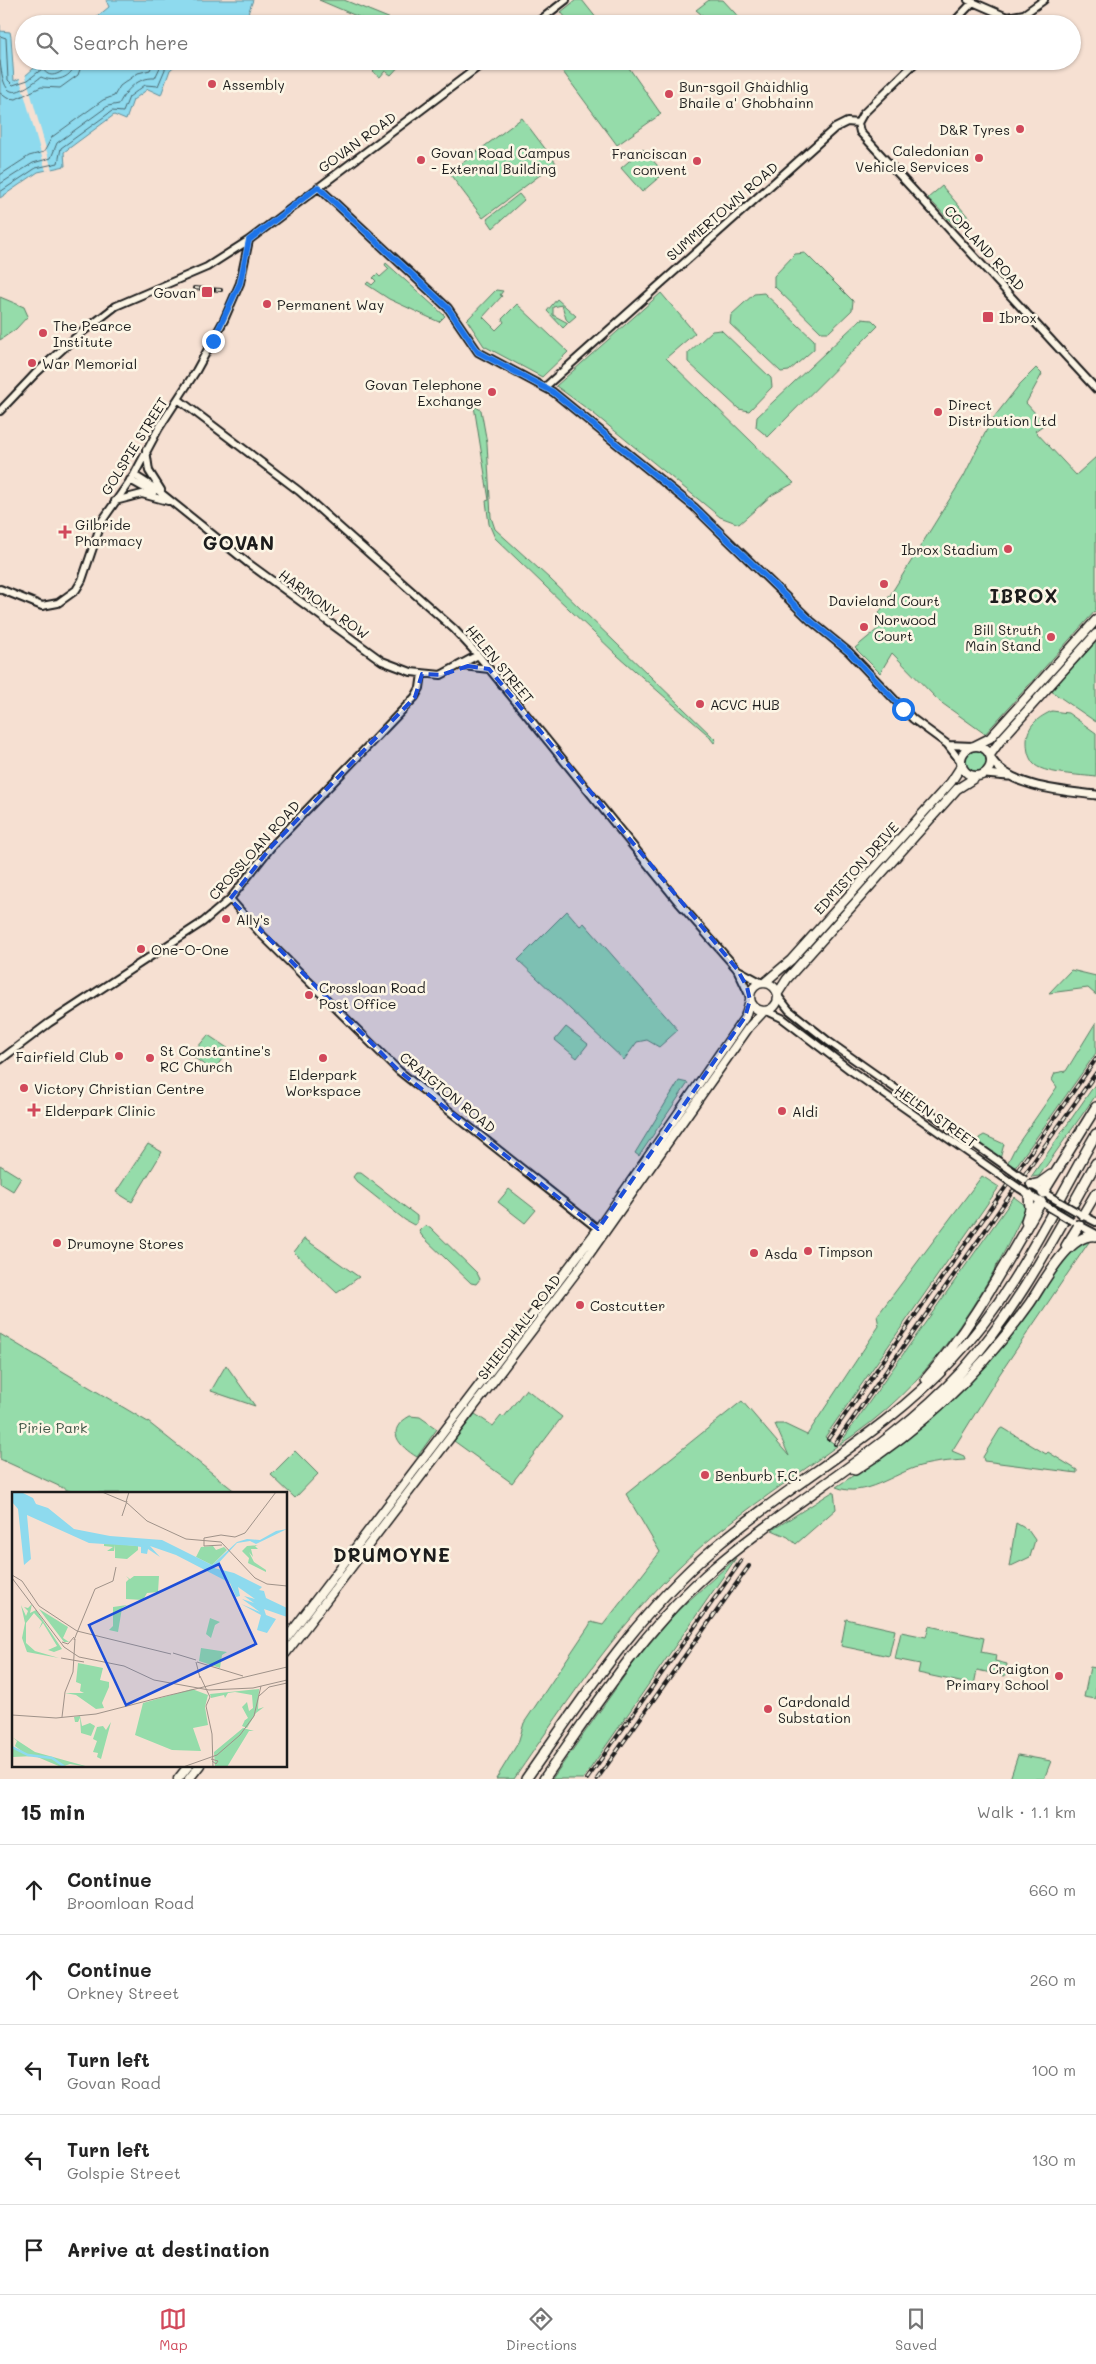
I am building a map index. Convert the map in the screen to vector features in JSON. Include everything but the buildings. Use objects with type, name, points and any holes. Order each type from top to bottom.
[{"type":"highway","points":[[1028,1182],[1040,1184],[1048,1179],[1096,1107]]},
{"type":"highway","points":[[526,1779],[612,1656],[673,1585],[730,1535],[895,1415],[956,1357],[1005,1293],[1037,1242],[1096,1134]]},
{"type":"highway","points":[[1047,1195],[1060,1163]]},
{"type":"highway","points":[[544,1779],[624,1666],[664,1617],[715,1567],[800,1502],[885,1441],[929,1404],[962,1371],[1016,1302],[1096,1163]]},
{"type":"highway","points":[[1080,1214],[1096,1192]]},
{"type":"highway","points":[[1022,1233],[1030,1209],[1028,1195]]},
{"type":"highway","points":[[895,1415],[951,1348],[992,1289],[1022,1233],[1044,1204]]},
{"type":"highway","points":[[1049,1274],[1075,1223]]},
{"type":"highway","points":[[800,1502],[873,1458],[953,1392],[1004,1337],[1049,1274],[1076,1241],[1084,1237],[1096,1235]]},
{"type":"main road","points":[[1014,777],[985,774],[976,776],[967,773],[961,763],[965,751],[990,738],[1096,620]]},
{"type":"main road","points":[[985,774],[1000,742],[1096,634]]},
{"type":"main road","points":[[973,746],[984,748],[999,769],[1014,777],[1036,785],[1096,795]]},
{"type":"main road","name":"EDMISTON DRIVE","points":[[763,983],[791,960],[951,782],[961,763]]},
{"type":"main road","name":"EDMISTON DRIVE","points":[[778,994],[787,979],[872,882],[957,789],[976,776]]},
{"type":"main road","points":[[763,983],[772,986],[778,994],[774,1007],[765,1011],[756,1008],[750,998],[753,989],[763,983]]},
{"type":"main road","name":"SHIELDHALL ROAD","points":[[288,1636],[598,1229],[745,1017],[750,998]]},
{"type":"main road","name":"SHIELDHALL ROAD","points":[[288,1650],[578,1270],[749,1027],[765,1011]]},
{"type":"main road","points":[[694,1089],[702,1095]]},
{"type":"main road","points":[[642,1166],[649,1171]]},
{"type":"main road","points":[[178,1779],[189,1766]]},
{"type":"main road","points":[[189,1779],[199,1766]]},
{"type":"street","points":[[547,15],[566,0]]},
{"type":"street","points":[[1021,15],[1044,0]]},
{"type":"street","points":[[959,15],[970,2],[1001,15]]},
{"type":"street","name":"GOVAN ROAD","points":[[0,411],[35,374],[76,337],[116,306],[207,267],[249,240],[474,70]]},
{"type":"street","points":[[858,123],[863,114],[908,70]]},
{"type":"street","name":"SUMMERTOWN ROAD","points":[[545,387],[835,128],[847,122],[858,123]]},
{"type":"street","name":"COPLAND ROAD","points":[[858,123],[860,132],[1096,389]]},
{"type":"street","points":[[318,187],[448,308],[474,347],[484,356],[545,387],[608,436],[710,521],[804,614],[849,652],[903,709],[947,744],[961,763]]},
{"type":"street","name":"GOLSPIE STREET","points":[[0,589],[42,606],[58,603],[67,598],[82,580],[97,532],[114,502],[132,477],[146,450],[228,313],[240,283],[249,240]]},
{"type":"street","name":"HELEN STREET","points":[[178,399],[299,491],[454,629],[478,655],[680,904],[737,969],[750,998]]},
{"type":"street","name":"HARMONY ROW","points":[[146,450],[152,478],[172,502]]},
{"type":"street","name":"HARMONY ROW","points":[[132,477],[172,502],[248,563],[376,657],[400,669],[422,674],[441,675],[459,667]]},
{"type":"street","name":"HARMONY ROW","points":[[114,502],[142,494],[172,502]]},
{"type":"street","points":[[459,667],[478,655]]},
{"type":"street","points":[[459,667],[468,666],[489,669]]},
{"type":"street","name":"CROSSLOAN ROAD","points":[[0,1060],[20,1043],[203,922],[230,899],[272,846],[415,697],[420,688],[422,674]]},
{"type":"street","points":[[947,744],[973,746]]},
{"type":"street","name":"CRAIGTON ROAD","points":[[230,899],[259,932],[400,1071],[598,1229]]},
{"type":"street","name":"HELEN STREET","points":[[737,969],[763,983]]},
{"type":"street","name":"HELEN STREET","points":[[778,994],[789,1010],[828,1041],[1047,1195],[1096,1222]]},
{"type":"street","name":"HELEN STREET","points":[[765,1011],[782,1018],[850,1070],[1028,1195],[1096,1235]]},
{"type":"street","points":[[1044,1204],[1047,1195]]},
{"type":"street","points":[[1075,1223],[1080,1214]]},
{"type":"highlighted area","points":[[468,666],[489,669],[737,969],[747,987],[750,1000],[745,1017],[598,1229],[399,1071],[230,899],[272,846],[415,697],[422,674],[441,675]]},
{"type":"green space","points":[[319,0],[344,0],[381,15],[354,15]]},
{"type":"green space","points":[[576,0],[582,0],[594,15],[564,15],[561,12]]},
{"type":"green space","points":[[709,0],[723,0],[737,15],[702,15],[696,10]]},
{"type":"green space","points":[[373,70],[396,70],[391,75],[385,71],[380,77],[374,73]]},
{"type":"green space","points":[[562,70],[630,70],[661,114],[617,145]]},
{"type":"green space","points":[[522,118],[556,163],[483,218],[449,173]]},
{"type":"green space","points":[[643,149],[664,173],[642,192],[621,168]]},
{"type":"green space","points":[[942,186],[970,219],[958,229],[928,198]]},
{"type":"green space","points":[[519,194],[524,200],[493,228],[487,219]]},
{"type":"green space","points":[[805,253],[853,301],[852,310],[829,332],[821,332],[774,286],[774,276],[795,254]]},
{"type":"green space","points":[[386,263],[445,316],[439,322],[389,299],[366,284],[368,282],[372,285],[376,281],[373,278],[377,274],[380,277],[389,269],[385,265]]},
{"type":"green space","points":[[496,290],[503,291],[500,295],[502,296],[483,317],[496,330],[504,322],[502,319],[517,304],[568,352],[542,377],[484,346],[467,320]]},
{"type":"green space","points":[[661,293],[695,333],[666,358],[794,483],[772,495],[739,524],[720,517],[593,413],[556,386]]},
{"type":"green space","points":[[764,293],[814,340],[814,349],[789,371],[781,372],[730,324],[731,315],[754,294]]},
{"type":"green space","points":[[0,297],[24,307],[28,316],[16,329],[0,340]]},
{"type":"green space","points":[[557,299],[576,316],[569,322],[566,319],[562,305],[553,307],[553,315],[568,323],[563,328],[547,311]]},
{"type":"green space","points":[[861,319],[872,320],[878,326],[768,437],[756,427],[757,417]]},
{"type":"green space","points":[[721,330],[771,378],[772,387],[749,411],[739,409],[688,362],[688,353],[712,331]]},
{"type":"green space","name":"Ibrox Stadium","points":[[1036,368],[1042,374],[1026,403],[1045,424],[1035,431],[1076,475],[1096,457],[1096,610],[985,734],[939,701],[892,653],[880,673],[855,648],[885,623],[879,613],[964,476],[991,421],[1020,384]]},
{"type":"green space","points":[[474,406],[481,410],[487,443],[491,517],[495,529],[550,579],[716,740],[714,743],[707,734],[618,656],[495,538],[489,524],[486,501],[489,500]]},
{"type":"green space","points":[[1096,642],[1096,722],[1051,691]]},
{"type":"green space","points":[[1052,711],[1068,713],[1096,733],[1096,777],[1044,770],[1033,763],[1027,747],[1029,730],[1038,719]]},
{"type":"green space","points":[[972,751],[980,751],[986,757],[986,765],[980,771],[972,771],[966,765],[966,757]]},
{"type":"green space","points":[[567,911],[580,926],[584,923],[678,1030],[659,1047],[647,1040],[637,1042],[624,1060],[518,960]]},
{"type":"green space","points":[[1071,970],[1096,976],[1096,995],[1088,988],[1049,993]]},
{"type":"green space","points":[[1096,1022],[1096,1053],[1014,1169],[1007,1164],[1015,1148],[1057,1087],[1052,1080],[1055,1073],[1066,1071]]},
{"type":"green space","points":[[566,1027],[588,1044],[577,1058],[555,1040]]},
{"type":"green space","points":[[208,1035],[229,1049],[217,1066],[207,1067],[191,1055]]},
{"type":"green space","points":[[679,1081],[688,1083],[639,1156],[635,1153]]},
{"type":"green space","points":[[1096,1083],[1096,1095],[1039,1176],[1031,1177]]},
{"type":"green space","points":[[984,1135],[1004,1144],[1000,1159],[978,1144],[979,1138]]},
{"type":"green space","points":[[148,1144],[162,1152],[132,1202],[116,1192]]},
{"type":"green space","points":[[0,1165],[21,1178],[13,1191],[0,1183]]},
{"type":"green space","points":[[356,1173],[361,1173],[417,1216],[417,1223],[414,1225],[405,1220],[357,1182],[353,1177]]},
{"type":"green space","points":[[982,1176],[999,1187],[825,1437],[837,1446],[735,1519],[675,1570],[601,1656],[556,1717],[514,1779],[496,1779],[518,1743],[524,1723],[591,1622],[603,1625],[660,1552],[626,1494],[742,1401],[789,1456],[775,1424],[784,1424],[807,1435],[879,1326],[877,1316]]},
{"type":"green space","points":[[509,1189],[536,1210],[525,1223],[498,1202]]},
{"type":"green space","points":[[1014,1197],[1026,1206],[1025,1210],[990,1277],[970,1310],[925,1370],[899,1398],[870,1423],[839,1445]]},
{"type":"green space","points":[[424,1226],[430,1227],[477,1273],[480,1279],[476,1284],[471,1283],[422,1236],[419,1231]]},
{"type":"green space","points":[[304,1239],[359,1277],[337,1293],[294,1252]]},
{"type":"green space","points":[[1091,1239],[999,1375],[952,1451],[964,1456],[965,1460],[920,1466],[879,1484],[857,1490],[836,1487],[865,1468],[918,1428],[967,1383],[1012,1333],[1064,1258],[1072,1250]]},
{"type":"green space","name":"Pirie Park","points":[[0,1334],[148,1422],[236,1492],[72,1492],[0,1459]]},
{"type":"green space","points":[[226,1365],[255,1406],[211,1391]]},
{"type":"green space","points":[[526,1389],[562,1417],[512,1483],[454,1441],[475,1414],[493,1426],[501,1416],[504,1417]]},
{"type":"green space","points":[[410,1416],[420,1417],[437,1429],[417,1457],[405,1448],[397,1438],[396,1432],[398,1427],[402,1421]]},
{"type":"green space","points":[[1003,1428],[1046,1454],[1048,1452],[1077,1470],[1077,1473],[984,1461],[983,1457],[1000,1429]]},
{"type":"green space","points":[[295,1451],[318,1474],[295,1498],[271,1475]]},
{"type":"green space","points":[[834,1491],[836,1509],[796,1544],[788,1537],[772,1530]]},
{"type":"green space","points":[[1016,1523],[1028,1530],[1035,1540],[1030,1557],[1009,1567]]},
{"type":"green space","points":[[736,1558],[583,1779],[552,1779],[635,1661],[675,1613]]},
{"type":"green space","points":[[846,1619],[895,1630],[889,1656],[841,1646]]},
{"type":"green space","points":[[929,1626],[984,1638],[981,1652],[996,1655],[995,1661],[1007,1664],[1005,1676],[977,1670],[974,1685],[918,1673],[920,1664],[895,1659],[901,1632],[926,1637]]},
{"type":"green space","points":[[1090,1667],[1096,1668],[1096,1699],[1084,1697]]},
{"type":"green space","points":[[1018,1755],[1051,1761],[1044,1779],[1010,1779]]},
{"type":"water","points":[[106,0],[253,0],[247,15],[99,15],[109,7]]},
{"type":"water","points":[[0,31],[10,32],[14,81],[25,76],[32,70],[170,70],[161,95],[148,89],[133,100],[126,120],[114,115],[64,152],[65,166],[38,172],[0,198]]},
{"type":"pier","points":[[25,73],[52,170],[46,171],[19,76]]},
{"type":"railway","points":[[194,288],[221,290]]},
{"type":"railway","points":[[828,1439],[1096,1059]]},
{"type":"railway","points":[[835,1444],[1096,1073]]},
{"type":"railway","points":[[587,1779],[741,1561]]},
{"type":"railway","points":[[597,1779],[749,1566]]},
{"type":"place","name":"Assembly","points":[[212,84]]},
{"type":"place","name":"Bun-sgoil Ghàidhlig Bhaile a' Ghobhainn","points":[[669,94]]},
{"type":"place","name":"D&R Tyres","points":[[1020,129]]},
{"type":"place","name":"Caledonian Vehicle Services","points":[[979,158]]},
{"type":"place","name":"Govan Road Campus - External Building","points":[[421,160]]},
{"type":"place","name":"Franciscan convent","points":[[697,161]]},
{"type":"place","name":"Govan","points":[[207,292]]},
{"type":"place","name":"Permanent Way","points":[[267,304]]},
{"type":"place","name":"Ibrox","points":[[988,317]]},
{"type":"place","name":"The Pearce Institute","points":[[43,333]]},
{"type":"place","name":"War Memorial","points":[[32,363]]},
{"type":"place","name":"Govan Telephone Exchange","points":[[492,392]]},
{"type":"place","name":"Direct Distribution Ltd","points":[[938,412]]},
{"type":"place","name":"Gilbride Pharmacy","points":[[65,532]]},
{"type":"place","name":"Ibrox Stadium","points":[[1008,549]]},
{"type":"place","name":"Davieland Court","points":[[884,584]]},
{"type":"place","name":"Norwood Court","points":[[864,627]]},
{"type":"place","name":"Bill Struth Main Stand","points":[[1051,637]]},
{"type":"place","name":"ACVC HUB","points":[[700,704]]},
{"type":"place","name":"Ally's","points":[[226,919]]},
{"type":"place","name":"One-O-One","points":[[141,949]]},
{"type":"place","name":"Crossloan Road Post Office","points":[[309,995]]},
{"type":"place","name":"Fairfield Club","points":[[119,1056]]},
{"type":"place","name":"St Constantine's RC Church","points":[[150,1058]]},
{"type":"place","name":"Elderpark Workspace","points":[[323,1058]]},
{"type":"place","name":"Victory Christian Centre","points":[[24,1088]]},
{"type":"place","name":"Elderpark Clinic","points":[[34,1110]]},
{"type":"place","name":"Aldi","points":[[782,1111]]},
{"type":"place","name":"Drumoyne Stores","points":[[57,1243]]},
{"type":"place","name":"Timpson","points":[[808,1251]]},
{"type":"place","name":"Asda","points":[[754,1253]]},
{"type":"place","name":"Costcutter","points":[[580,1305]]},
{"type":"place","name":"Benburb F.C.","points":[[705,1475]]},
{"type":"place","name":"Craigton Primary School","points":[[1059,1676]]},
{"type":"place","name":"Cardonald Substation","points":[[768,1709]]},
{"type":"district","name":"GOVAN","points":[[239,542]]},
{"type":"district","name":"IBROX","points":[[1024,595]]},
{"type":"district","name":"DRUMOYNE","points":[[392,1554]]},
{"type":"route","points":[[213,341],[228,313],[240,283],[249,240],[318,187],[448,308],[478,352],[553,392],[694,507],[811,621],[849,652],[903,709]]}]
